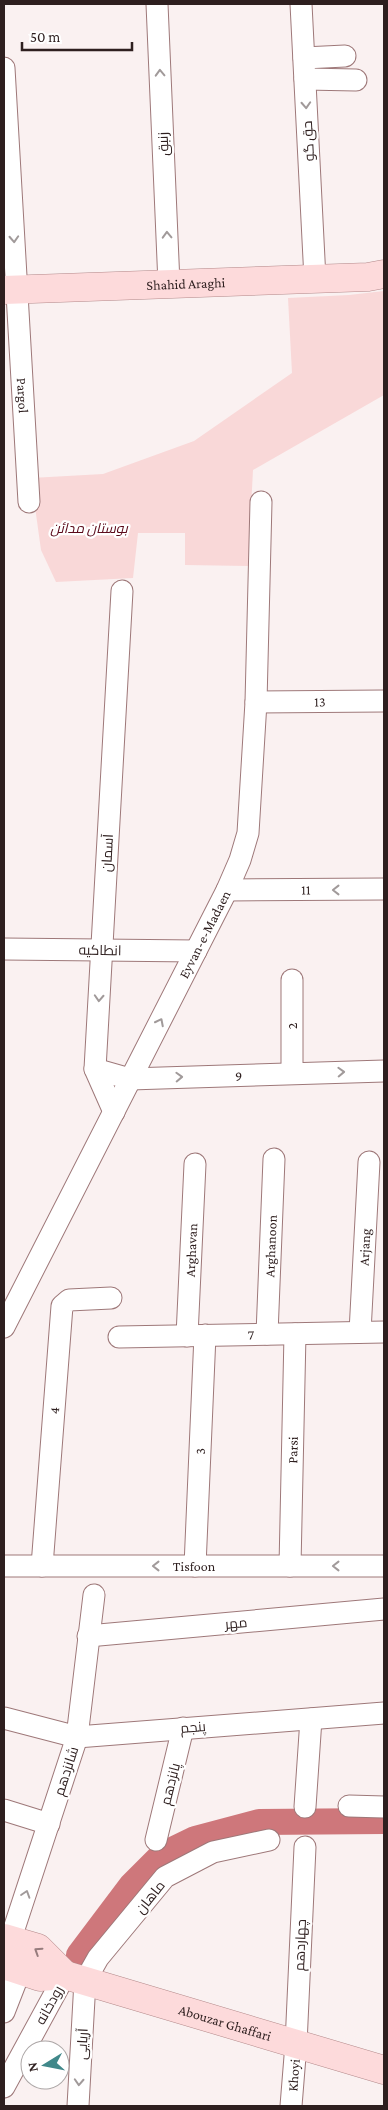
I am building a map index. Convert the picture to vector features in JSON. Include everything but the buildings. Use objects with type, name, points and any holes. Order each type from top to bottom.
[{"type":"main road","name":"Shahid Araghi","points":[[10,290],[379,276]]},
{"type":"main road","name":"Abouzar Ghaffari","points":[[10,1954],[40,1978],[75,1978],[384,2070]]},
{"type":"street","name":"زنبق","points":[[158,4],[169,284]]},
{"type":"street","name":"حق گو","points":[[301,4],[315,279]]},
{"type":"street","points":[[304,58],[345,56]]},
{"type":"street","name":"Pargol","points":[[4,68],[10,290],[28,502]]},
{"type":"street","points":[[305,79],[356,80]]},
{"type":"street","name":"Eyvan-e-Madaen","points":[[4,1327],[227,890],[240,860],[248,833],[256,702],[261,502]]},
{"type":"street","name":"آسمان","points":[[114,1112],[95,1069],[122,591]]},
{"type":"street","name":"13","points":[[256,702],[384,701]]},
{"type":"street","name":"11","points":[[227,890],[384,889]]},
{"type":"street","name":"انطاکیه","points":[[4,948],[196,951]]},
{"type":"street","name":"2","points":[[292,980],[292,1073]]},
{"type":"street","name":"9","points":[[95,1069],[130,1079],[384,1071]]},
{"type":"street","name":"Arghanoon","points":[[267,1334],[274,1159]]},
{"type":"street","name":"Arjang","points":[[360,1332],[369,1162]]},
{"type":"street","name":"Arghavan","points":[[195,1164],[196,1336]]},
{"type":"street","name":"4","points":[[42,1566],[62,1306],[69,1300],[111,1298]]},
{"type":"street","name":"7","points":[[118,1337],[384,1332]]},
{"type":"street","name":"Parsi","points":[[290,1566],[295,1334]]},
{"type":"street","name":"3","points":[[194,1566],[196,1336]]},
{"type":"street","name":"Tisfoon","points":[[4,1566],[384,1566]]},
{"type":"street","name":"شانزدهم","points":[[10,1954],[77,1737],[94,1595]]},
{"type":"street","name":"مهر","points":[[88,1636],[384,1609]]},
{"type":"street","name":"پنجم","points":[[4,1718],[77,1737],[384,1713]]},
{"type":"street","points":[[306,1807],[311,1719]]},
{"type":"street","name":"پانزدهم","points":[[156,1840],[184,1728]]},
{"type":"street","points":[[349,1806],[384,1807]]},
{"type":"street","points":[[4,1810],[49,1824]]},
{"type":"street","name":"ماهان","points":[[75,1978],[98,1958],[165,1877],[213,1852],[270,1840]]},
{"type":"street","name":"چهاردهم","points":[[296,2044],[304,1847]]},
{"type":"street","points":[[4,2012],[10,1954]]},
{"type":"street","name":"رودخانه","points":[[4,2087],[75,1978]]},
{"type":"street","name":"آریایی","points":[[75,1978],[78,2106]]},
{"type":"street","name":"Khoyi","points":[[292,2106],[296,2044]]},
{"type":"green space","name":"بوستان مدائن","points":[[384,291],[384,395],[253,470],[248,566],[185,565],[185,533],[138,533],[133,578],[56,582],[41,550],[31,478],[103,474],[194,441],[292,373],[288,298]]},
{"type":"waterway","points":[[79,1955],[131,1886],[162,1855],[195,1839],[259,1822],[384,1821]]}]
